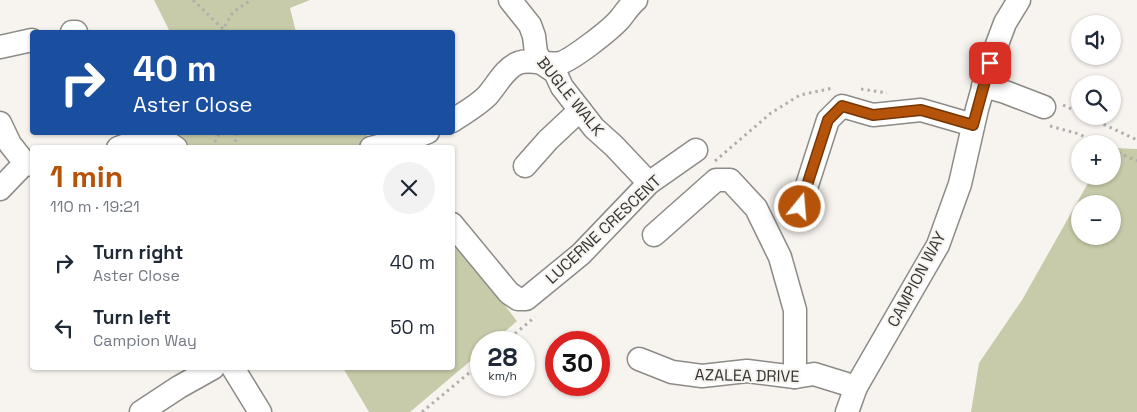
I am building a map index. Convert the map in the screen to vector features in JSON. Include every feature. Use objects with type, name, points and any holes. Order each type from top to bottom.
[{"type":"street","name":"BUGLE WALK","points":[[510,0],[530,25],[534,36],[536,53],[543,64],[555,72],[562,86],[594,128],[614,146],[648,184]]},
{"type":"street","points":[[455,119],[486,96],[508,70],[519,63],[561,63],[582,50],[619,20],[627,8],[636,0]]},
{"type":"street","name":"CAMPION WAY","points":[[847,412],[856,387],[938,245],[960,184],[983,86],[997,40],[1019,0]]},
{"type":"street","points":[[0,47],[30,40]]},
{"type":"street","points":[[983,86],[1004,92],[1048,111]]},
{"type":"street","points":[[800,207],[828,120],[842,106],[873,115],[921,110],[973,125]]},
{"type":"street","points":[[525,166],[548,140],[580,110]]},
{"type":"street","points":[[0,123],[10,144],[29,164],[0,189]]},
{"type":"street","points":[[127,145],[149,138],[166,140],[172,145]]},
{"type":"street","points":[[389,145],[424,139]]},
{"type":"street","name":"LUCERNE CRESCENT","points":[[455,228],[509,293],[518,299],[526,299],[581,254],[648,184],[704,157]]},
{"type":"street","points":[[654,235],[716,180],[730,180],[756,208],[780,257],[795,310],[795,377]]},
{"type":"street","name":"AZALEA DRIVE","points":[[639,359],[672,372],[702,376],[747,371],[795,377],[814,374],[856,387]]},
{"type":"street","points":[[141,412],[179,386],[209,370]]},
{"type":"street","points":[[234,370],[260,412]]},
{"type":"path","points":[[193,0],[223,30]]},
{"type":"path","points":[[224,30],[233,12],[250,0]]},
{"type":"path","points":[[704,157],[800,95],[838,87]]},
{"type":"path","points":[[857,89],[894,94]]},
{"type":"path","points":[[1048,111],[1071,112]]},
{"type":"path","points":[[1048,111],[1081,135]]},
{"type":"path","points":[[1105,125],[1137,140]]},
{"type":"path","points":[[1121,154],[1137,161]]},
{"type":"path","points":[[518,331],[535,316]]},
{"type":"path","points":[[422,412],[470,372]]},
{"type":"green space","points":[[154,0],[310,0],[290,8],[296,30],[169,30]]},
{"type":"green space","points":[[170,135],[366,135],[374,145],[175,145]]},
{"type":"green space","points":[[1121,148],[1137,149],[1137,412],[971,412],[979,363],[1022,300],[1071,213],[1071,245],[1121,245],[1121,195],[1081,195],[1087,185],[1121,185]]},
{"type":"green space","points":[[455,242],[517,321],[506,331],[470,331],[470,361],[410,412],[369,412],[344,370],[455,370]]},
{"type":"route","points":[[800,207],[828,120],[842,106],[873,115],[921,110],[973,125],[990,63]]}]
